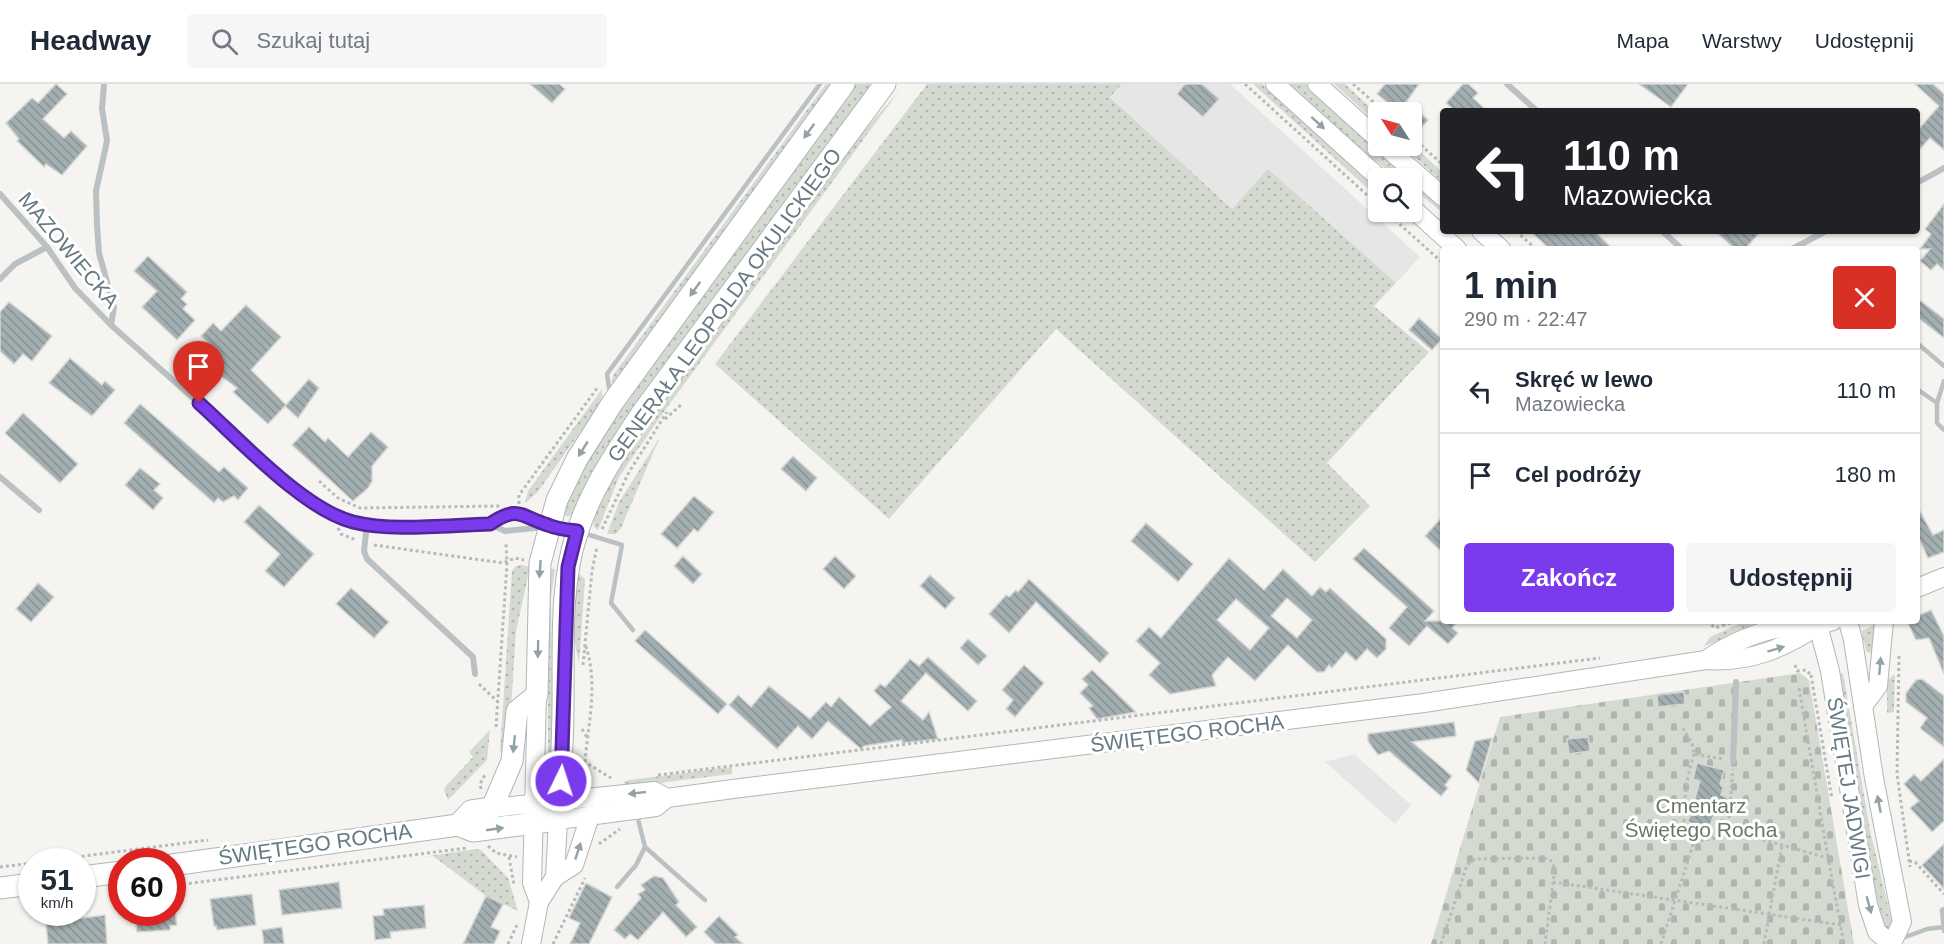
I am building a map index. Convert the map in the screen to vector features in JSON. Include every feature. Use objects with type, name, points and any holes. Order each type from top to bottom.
[{"type":"main road","name":"GENERAŁA LEOPOLDA OKULICKIEGO","points":[[537,695],[540,562],[549,526],[577,459],[613,402],[844,84]]},
{"type":"main road","name":"GENERAŁA LEOPOLDA OKULICKIEGO","points":[[559,810],[568,567],[577,531],[605,471],[636,422],[885,84]]},
{"type":"main road","points":[[492,808],[512,761],[517,711],[537,695]]},
{"type":"main road","name":"ŚWIĘTEGO ROCHA","points":[[458,825],[471,811],[492,808]]},
{"type":"main road","name":"ŚWIĘTEGO ROCHA","points":[[186,873],[458,825],[473,831],[534,813],[559,810]]},
{"type":"main road","points":[[0,888],[18,886]]},
{"type":"street","points":[[104,84],[102,108],[107,141],[96,191],[99,253],[114,308],[111,325]]},
{"type":"street","points":[[1275,84],[1368,168]]},
{"type":"street","points":[[1317,84],[1368,130]]},
{"type":"street","points":[[1507,84],[1534,108]]},
{"type":"street","points":[[1396,156],[1440,194]]},
{"type":"street","points":[[1920,181],[1944,168]]},
{"type":"street","name":"MAZOWIECKA","points":[[0,194],[47,247],[75,288],[111,325],[304,497],[328,514],[367,524],[490,524],[505,531]]},
{"type":"street","points":[[1422,217],[1440,234]]},
{"type":"street","points":[[1441,234],[1454,246]]},
{"type":"street","points":[[1484,234],[1498,246]]},
{"type":"street","points":[[1665,234],[1679,246]]},
{"type":"street","points":[[1798,246],[1820,234]]},
{"type":"street","points":[[0,279],[15,264],[47,247]]},
{"type":"street","points":[[0,477],[39,510]]},
{"type":"street","points":[[490,524],[504,514],[519,512],[549,526],[577,531]]},
{"type":"street","points":[[367,524],[364,543],[367,559],[472,657],[475,674]]},
{"type":"street","points":[[505,531],[549,526]]},
{"type":"street","points":[[1920,587],[1944,577]]},
{"type":"street","name":"ŚWIĘTEGO ROCHA","points":[[1706,660],[1724,646],[1761,628],[1807,624]]},
{"type":"street","name":"ŚWIĘTEGO ROCHA","points":[[559,810],[590,816],[656,807],[667,798],[1424,703],[1706,660],[1728,662],[1777,650],[1789,645],[1820,624]]},
{"type":"street","name":"ŚWIĘTEJ JADWIGI","points":[[1823,624],[1868,905],[1877,932],[1892,943],[1902,922],[1849,624]]},
{"type":"street","points":[[1863,706],[1878,686],[1884,624]]},
{"type":"street","points":[[1733,761],[1736,682]]},
{"type":"street","name":"GENERAŁA LEOPOLDA OKULICKIEGO","points":[[537,695],[532,883],[540,902]]},
{"type":"street","name":"ŚWIĘTEGO ROCHA","points":[[559,810],[654,791],[667,798]]},
{"type":"street","name":"ŚWIĘTEGO ROCHA","points":[[492,808],[534,813]]},
{"type":"street","points":[[555,877],[559,810]]},
{"type":"street","points":[[531,944],[540,902],[555,877],[574,865],[590,816]]},
{"type":"lane","points":[[613,402],[608,374],[820,84]]},
{"type":"lane","points":[[1805,242],[1807,246]]},
{"type":"lane","points":[[1920,346],[1944,366]]},
{"type":"lane","points":[[1944,381],[1937,403],[1937,423],[1944,430]]},
{"type":"lane","points":[[1920,391],[1937,403]]},
{"type":"lane","points":[[577,531],[622,545],[611,603],[633,630]]},
{"type":"lane","points":[[636,809],[645,848],[705,900]]},
{"type":"lane","points":[[617,887],[636,865],[645,848]]},
{"type":"lane","points":[[1892,943],[1916,932],[1944,928],[1942,910],[1944,909]]},
{"type":"path","points":[[1245,84],[1368,196]]},
{"type":"path","points":[[1353,84],[1374,102]]},
{"type":"path","points":[[1422,146],[1440,162]]},
{"type":"path","points":[[1397,222],[1440,260]]},
{"type":"path","points":[[1519,234],[1533,246]]},
{"type":"path","points":[[519,512],[519,495],[608,374]]},
{"type":"path","points":[[663,420],[681,405]]},
{"type":"path","points":[[601,531],[629,472],[667,412]]},
{"type":"path","points":[[319,481],[338,498],[360,508],[504,506],[504,514]]},
{"type":"path","points":[[339,517],[340,534],[364,543],[507,562],[515,558],[531,561]]},
{"type":"path","points":[[495,736],[507,562],[505,531]]},
{"type":"path","points":[[585,762],[587,737],[591,729],[591,667],[585,642],[592,571],[598,543]]},
{"type":"path","points":[[1710,624],[1715,628],[1726,624]]},
{"type":"path","points":[[1900,649],[1897,774],[1911,872]]},
{"type":"path","points":[[648,776],[1600,658]]},
{"type":"path","points":[[1795,665],[1797,671],[1806,670],[1811,675],[1819,673]]},
{"type":"path","points":[[475,674],[479,684],[497,701]]},
{"type":"path","points":[[1799,688],[1844,944]]},
{"type":"path","points":[[1683,728],[1692,742],[1694,754],[1690,768],[1684,823],[1685,835],[1695,842],[1716,838],[1728,830],[1828,858]]},
{"type":"path","points":[[1694,754],[1733,761],[1728,830]]},
{"type":"path","points":[[578,762],[585,762],[616,781]]},
{"type":"path","points":[[593,848],[622,828],[621,822]]},
{"type":"path","points":[[96,855],[208,840]]},
{"type":"path","points":[[1661,944],[1695,842]]},
{"type":"path","points":[[1764,944],[1782,845]]},
{"type":"path","points":[[186,874],[488,846],[496,853],[509,857],[520,857]]},
{"type":"path","points":[[509,857],[509,870],[516,889]]},
{"type":"path","points":[[1442,944],[1464,870],[1476,859],[1544,858],[1550,860],[1555,868],[1545,944]]},
{"type":"path","points":[[1909,861],[1915,862],[1944,894]]},
{"type":"path","points":[[0,867],[18,865]]},
{"type":"path","points":[[553,944],[586,876]]},
{"type":"path","points":[[1553,882],[1841,926]]},
{"type":"path","points":[[508,944],[518,922]]},
{"type":"shaded area","points":[[1122,84],[1230,84],[1368,210],[1368,222],[1382,222],[1420,257],[1396,283],[1268,170],[1232,209],[1110,96]]},
{"type":"shaded area","points":[[1354,754],[1411,805],[1395,824],[1325,762]]},
{"type":"green space","points":[[826,84],[836,84],[614,387],[611,381],[614,374]]},
{"type":"green space","points":[[856,84],[873,84],[574,512],[568,517],[563,514],[564,503],[610,422]]},
{"type":"green space","points":[[927,84],[1122,84],[1110,97],[1232,209],[1268,169],[1396,283],[1374,306],[1429,352],[1327,463],[1370,506],[1315,562],[1056,329],[889,519],[715,364]]},
{"type":"green space","points":[[1253,84],[1262,84],[1368,180],[1368,189]]},
{"type":"green space","points":[[1288,84],[1307,84],[1368,139],[1368,155]]},
{"type":"green space","points":[[1334,84],[1345,84],[1368,106],[1368,115]]},
{"type":"green space","points":[[899,91],[663,413],[619,477],[598,530],[594,527],[600,505],[623,462],[660,407],[750,280],[860,135]]},
{"type":"green space","points":[[1422,153],[1440,170],[1440,180],[1413,156],[1422,156]]},
{"type":"green space","points":[[1369,156],[1387,156],[1401,168],[1385,168]]},
{"type":"green space","points":[[1422,187],[1440,203],[1440,211],[1422,196]]},
{"type":"green space","points":[[602,389],[602,396],[595,411],[537,493],[525,503],[528,491]]},
{"type":"green space","points":[[660,437],[621,528],[616,534],[607,534],[619,502]]},
{"type":"green space","points":[[516,566],[530,567],[516,631],[508,752],[500,751],[512,571]]},
{"type":"green space","points":[[548,568],[555,569],[551,598],[553,753],[548,752]]},
{"type":"green space","points":[[578,573],[585,579],[579,663],[572,630]]},
{"type":"green space","points":[[1738,624],[1753,624],[1736,636],[1704,646],[1710,637]]},
{"type":"green space","points":[[1879,624],[1874,651],[1867,653],[1861,631]]},
{"type":"green space","name":"Cmentarz Świętego Rocha","points":[[1800,673],[1809,680],[1854,944],[1431,944],[1500,717]]},
{"type":"green space","points":[[1843,673],[1870,830],[1894,931],[1888,937],[1873,885],[1837,675]]},
{"type":"green space","points":[[1893,675],[1895,676],[1894,712],[1887,713],[1887,681]]},
{"type":"green space","points":[[490,730],[487,760],[448,800],[444,790],[446,786],[473,757],[469,752]]},
{"type":"green space","points":[[732,767],[732,774],[625,787],[624,782],[629,780]]},
{"type":"green space","points":[[481,850],[508,878],[518,911],[486,896],[433,856],[422,857]]},
{"type":"building","points":[[56,84],[67,94],[43,119],[64,138],[71,131],[87,146],[62,175],[46,164],[44,167],[17,141],[19,139],[6,123],[32,98],[38,103]]},
{"type":"building","points":[[530,84],[559,84],[565,89],[552,103]]},
{"type":"building","points":[[1185,84],[1202,84],[1219,99],[1203,117],[1177,94]]},
{"type":"building","points":[[1385,84],[1419,84],[1406,102],[1387,102],[1377,94]]},
{"type":"building","points":[[1463,84],[1468,84],[1478,93],[1473,98],[1484,108],[1452,108],[1446,103]]},
{"type":"building","points":[[1639,84],[1688,84],[1671,107]]},
{"type":"building","points":[[1915,84],[1933,84],[1944,94],[1944,150],[1930,138],[1920,149],[1920,128],[1939,106]]},
{"type":"building","points":[[1422,114],[1428,120],[1422,127]]},
{"type":"building","points":[[1944,204],[1944,270],[1937,264],[1931,270],[1920,261],[1930,249],[1920,249],[1931,234],[1925,229]]},
{"type":"building","points":[[1533,234],[1597,234],[1610,246],[1547,246]]},
{"type":"building","points":[[1718,234],[1758,234],[1748,246],[1732,246]]},
{"type":"building","points":[[148,256],[187,292],[181,299],[187,304],[183,309],[195,320],[177,340],[142,307],[157,291],[134,271]]},
{"type":"building","points":[[1920,300],[1944,319],[1944,338],[1920,319]]},
{"type":"building","points":[[9,302],[52,336],[32,361],[23,354],[14,364],[0,351],[0,312]]},
{"type":"building","points":[[246,305],[281,337],[251,370],[286,405],[309,379],[319,388],[298,418],[285,406],[268,424],[233,392],[237,388],[206,365],[218,352],[201,336],[213,323],[221,331]]},
{"type":"building","points":[[1419,318],[1440,337],[1440,341],[1432,350],[1409,330]]},
{"type":"building","points":[[70,358],[102,385],[105,381],[115,390],[92,416],[49,383]]},
{"type":"building","points":[[140,404],[219,472],[224,467],[248,488],[238,500],[234,496],[223,502],[218,498],[214,503],[124,423]]},
{"type":"building","points":[[23,413],[78,464],[60,483],[5,433]]},
{"type":"building","points":[[309,427],[325,442],[328,438],[348,457],[371,432],[388,447],[372,466],[372,481],[368,488],[353,501],[292,445]]},
{"type":"building","points":[[793,456],[817,478],[806,491],[781,469]]},
{"type":"building","points":[[140,468],[160,484],[154,490],[163,498],[153,510],[125,485]]},
{"type":"building","points":[[694,496],[714,512],[698,532],[694,529],[677,548],[661,534]]},
{"type":"building","points":[[259,505],[314,554],[284,587],[265,571],[280,554],[244,522]]},
{"type":"building","points":[[1920,511],[1933,535],[1944,530],[1944,552],[1928,558],[1920,541]]},
{"type":"building","points":[[1440,519],[1440,550],[1425,536]]},
{"type":"building","points":[[1146,523],[1193,564],[1178,582],[1131,541]]},
{"type":"building","points":[[1364,548],[1434,611],[1425,621],[1455,624],[1452,628],[1458,633],[1448,644],[1427,626],[1409,646],[1389,628],[1407,607],[1353,559]]},
{"type":"building","points":[[683,556],[702,574],[693,584],[674,566]]},
{"type":"building","points":[[835,556],[856,576],[844,589],[823,569]]},
{"type":"building","points":[[1229,558],[1264,590],[1283,569],[1312,596],[1320,587],[1326,592],[1330,588],[1386,639],[1386,649],[1377,658],[1367,649],[1356,661],[1346,652],[1332,668],[1329,665],[1324,672],[1317,672],[1288,645],[1255,681],[1228,657],[1212,675],[1216,686],[1170,694],[1149,675],[1160,663],[1136,641],[1149,627],[1161,638]],"holes":[[[1287,598],[1312,620],[1297,638],[1271,616]],[[1236,599],[1269,628],[1250,650],[1217,620]]]},
{"type":"building","points":[[930,575],[955,598],[945,609],[920,586]]},
{"type":"building","points":[[1029,579],[1109,653],[1100,663],[1036,602],[1009,633],[989,614],[1006,595],[1009,597],[1016,590],[1018,592]]},
{"type":"building","points":[[38,583],[54,597],[31,622],[16,609]]},
{"type":"building","points":[[351,588],[389,622],[374,638],[336,604]]},
{"type":"building","points":[[1931,610],[1944,636],[1944,674],[1929,638],[1916,640],[1908,624],[1920,624],[1920,615]]},
{"type":"building","points":[[645,630],[727,704],[718,714],[635,641]]},
{"type":"building","points":[[968,639],[987,656],[978,665],[960,648]]},
{"type":"building","points":[[928,657],[977,701],[968,711],[926,673],[901,701],[923,720],[929,712],[938,739],[902,743],[902,740],[864,746],[861,749],[828,721],[812,739],[798,726],[777,749],[729,705],[738,695],[751,707],[769,686],[810,719],[826,702],[831,707],[839,697],[870,726],[891,707],[874,691],[880,684],[885,687],[910,659],[919,666]]},
{"type":"building","points":[[1024,665],[1044,683],[1015,717],[1006,709],[1013,700],[1002,690]]},
{"type":"building","points":[[1092,670],[1136,712],[1097,719],[1089,708],[1093,706],[1080,693],[1088,685],[1082,679]]},
{"type":"building","points":[[1922,679],[1944,696],[1944,747],[1920,728],[1927,718],[1906,702],[1906,693],[1916,680]]},
{"type":"building","points":[[1684,692],[1685,704],[1658,707],[1657,695]]},
{"type":"building","points":[[1454,722],[1456,736],[1412,742],[1452,776],[1445,785],[1448,788],[1441,796],[1389,751],[1378,755],[1368,741],[1368,734]]},
{"type":"building","points":[[1588,737],[1590,751],[1569,754],[1567,739]]},
{"type":"building","points":[[1492,738],[1479,783],[1466,770],[1475,741]]},
{"type":"building","points":[[1944,759],[1944,821],[1932,832],[1910,808],[1919,801],[1904,784],[1914,774],[1921,781]]},
{"type":"building","points":[[1697,763],[1724,770],[1720,784],[1723,788],[1721,795],[1727,797],[1723,810],[1717,808],[1705,837],[1691,833],[1694,824],[1688,822],[1700,781],[1693,779]]},
{"type":"building","points":[[1944,844],[1944,889],[1922,865]]},
{"type":"building","points":[[654,876],[663,878],[679,902],[676,905],[697,927],[686,937],[663,912],[638,940],[630,934],[625,939],[614,930],[641,898],[638,894],[645,890],[641,885]]},
{"type":"building","points":[[339,882],[342,908],[282,915],[279,890]]},
{"type":"building","points":[[586,883],[612,897],[589,944],[570,944],[580,923],[569,918]]},
{"type":"building","points":[[252,894],[256,925],[217,930],[214,926],[210,899]]},
{"type":"building","points":[[486,896],[503,904],[491,927],[500,931],[494,944],[463,944]]},
{"type":"building","points":[[424,905],[426,928],[390,932],[391,938],[375,940],[373,916],[384,915],[383,909]]},
{"type":"building","points":[[105,915],[107,944],[48,944],[46,926],[96,926],[96,916]]},
{"type":"building","points":[[719,916],[738,935],[735,937],[743,944],[716,944],[704,932]]},
{"type":"building","points":[[136,926],[170,926],[170,930],[137,932]]},
{"type":"building","points":[[282,927],[284,944],[264,944],[262,930]]},
{"type":"route","points":[[199,403],[304,497],[328,514],[374,526],[490,524],[504,514],[519,512],[549,526],[577,531],[568,567],[561,781]]}]
